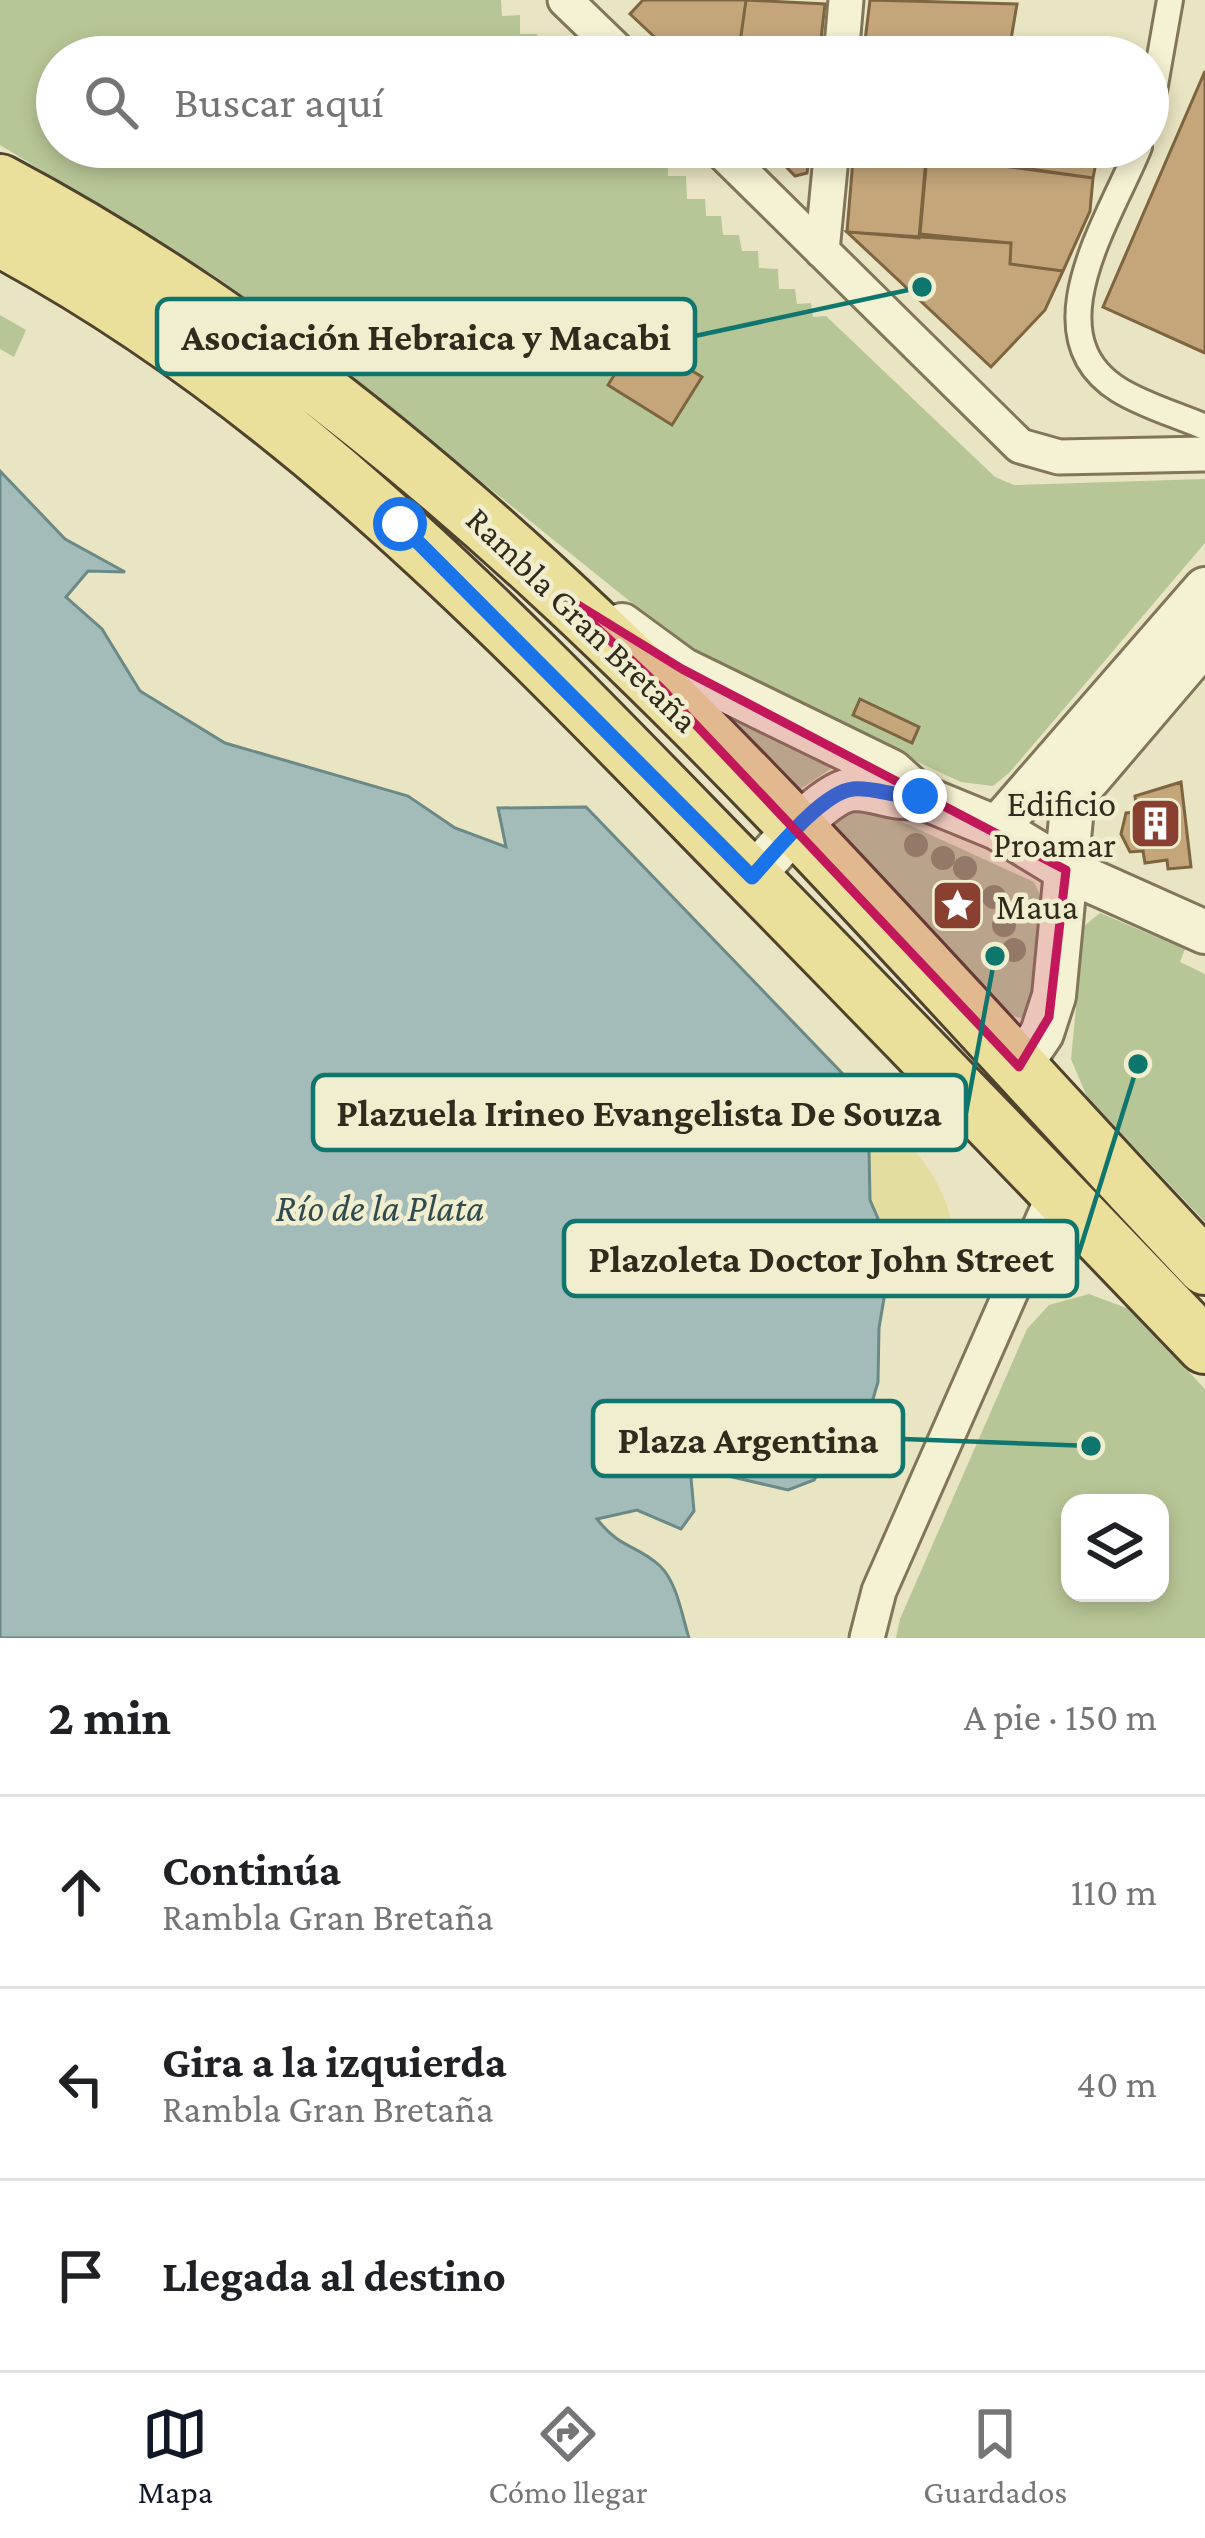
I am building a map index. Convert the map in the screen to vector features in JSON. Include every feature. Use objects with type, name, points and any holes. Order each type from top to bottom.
[{"type":"main road","name":"Rambla Gran Bretaña","points":[[0,182],[80,226],[281,359],[441,486],[562,595],[796,830],[1205,1267]]},
{"type":"main road","name":"Rambla Gran Bretaña","points":[[0,239],[128,315],[305,443],[400,524],[823,948],[1205,1346]]},
{"type":"main road","points":[[823,948],[873,960],[987,1076],[1000,1078],[1019,1066]]},
{"type":"street","points":[[565,0],[602,36]]},
{"type":"street","points":[[843,36],[846,0]]},
{"type":"street","points":[[1164,36],[1170,0]]},
{"type":"street","points":[[738,168],[1020,446],[1035,454],[1205,454]]},
{"type":"street","points":[[822,251],[830,168]]},
{"type":"street","points":[[1131,168],[1076,311],[1084,357],[1120,391],[1205,427]]},
{"type":"street","points":[[997,828],[1205,589]]},
{"type":"street","points":[[562,595],[606,614],[682,669],[891,772],[920,796],[997,828],[1066,870],[1205,932]]},
{"type":"street","points":[[1019,1066],[1042,1033],[1054,996],[1069,818],[1080,786],[1205,643]]},
{"type":"street","points":[[752,877],[796,830],[848,789],[894,799],[920,796]]},
{"type":"street","points":[[867,1638],[879,1591],[1055,1192]]},
{"type":"highlighted area","points":[[562,595],[682,669],[1066,870],[1049,1017],[1019,1067],[662,689]]},
{"type":"green space","points":[[0,0],[501,0],[502,16],[520,15],[520,34],[537,34],[36,36],[36,167],[0,145]]},
{"type":"green space","points":[[38,168],[668,168],[668,176],[686,176],[687,199],[705,199],[706,216],[721,216],[723,235],[739,235],[742,251],[758,251],[759,268],[778,269],[779,289],[795,289],[797,304],[811,303],[813,317],[826,316],[995,477],[1014,485],[1205,479],[1205,543],[1010,772],[993,786],[961,782],[709,665],[314,347],[215,276]]},
{"type":"green space","points":[[0,315],[26,330],[14,357],[0,349]]},
{"type":"green space","points":[[718,710],[835,766],[796,792]]},
{"type":"green space","points":[[874,809],[1034,882],[1042,899],[1032,1012],[1021,1018],[1005,1014],[834,832],[843,815]]},
{"type":"green space","points":[[1100,913],[1185,949],[1180,962],[1205,974],[1205,1222],[1087,1097],[1071,1059],[1084,926]]},
{"type":"green space","points":[[1089,1294],[1129,1309],[1205,1389],[1205,1638],[896,1638],[900,1619],[1027,1329],[1049,1305]]},
{"type":"sand","points":[[868,1100],[924,1163],[948,1209],[953,1262],[946,1291],[887,1279],[892,1251],[870,1200]]},
{"type":"water","name":"Río de la Plata","points":[[0,471],[65,539],[125,572],[88,571],[66,597],[102,629],[140,691],[225,743],[408,796],[455,828],[506,847],[498,808],[586,807],[868,1100],[870,1200],[892,1251],[879,1328],[878,1382],[865,1426],[840,1445],[814,1480],[788,1490],[690,1467],[694,1511],[681,1529],[637,1510],[597,1519],[666,1573],[689,1638],[0,1638]]},
{"type":"building","points":[[643,0],[746,0],[741,36],[654,36],[630,14]]},
{"type":"building","points":[[746,0],[825,4],[821,36],[741,36]]},
{"type":"building","points":[[870,0],[1017,4],[1012,36],[866,36]]},
{"type":"building","points":[[1205,71],[1205,353],[1103,307],[1163,168],[1169,168],[1169,154]]},
{"type":"building","points":[[787,168],[808,168],[807,173],[795,176]]},
{"type":"building","points":[[852,168],[925,168],[919,238],[847,232]]},
{"type":"building","points":[[926,168],[1018,168],[1093,178],[1090,211],[1063,271],[1010,264],[1011,243],[920,234]]},
{"type":"building","points":[[1023,168],[1095,168],[1093,178]]},
{"type":"building","points":[[847,232],[1011,243],[1010,264],[1063,271],[1045,310],[991,367]]},
{"type":"building","points":[[638,337],[702,377],[672,425],[608,385]]},
{"type":"building","points":[[860,699],[919,727],[912,743],[853,715]]},
{"type":"building","name":"Edificio Proamar","points":[[1181,782],[1191,867],[1168,869],[1167,860],[1145,863],[1143,851],[1130,852],[1121,834],[1126,813],[1137,812],[1135,796]]},
{"type":"place","name":"Asociación Hebraica y Macabi","points":[[922,287]]},
{"type":"place","name":"Edificio Proamar","points":[[1155,824]]},
{"type":"place","name":"Maua","points":[[957,906]]},
{"type":"place","name":"Plazuela Irineo Evangelista De Souza","points":[[995,956]]},
{"type":"place","name":"Plazoleta Doctor John Street","points":[[1138,1064]]},
{"type":"place","name":"Plaza Argentina","points":[[1091,1446]]},
{"type":"route","points":[[400,524],[752,877],[835,795],[861,789],[894,799],[920,796]]}]
